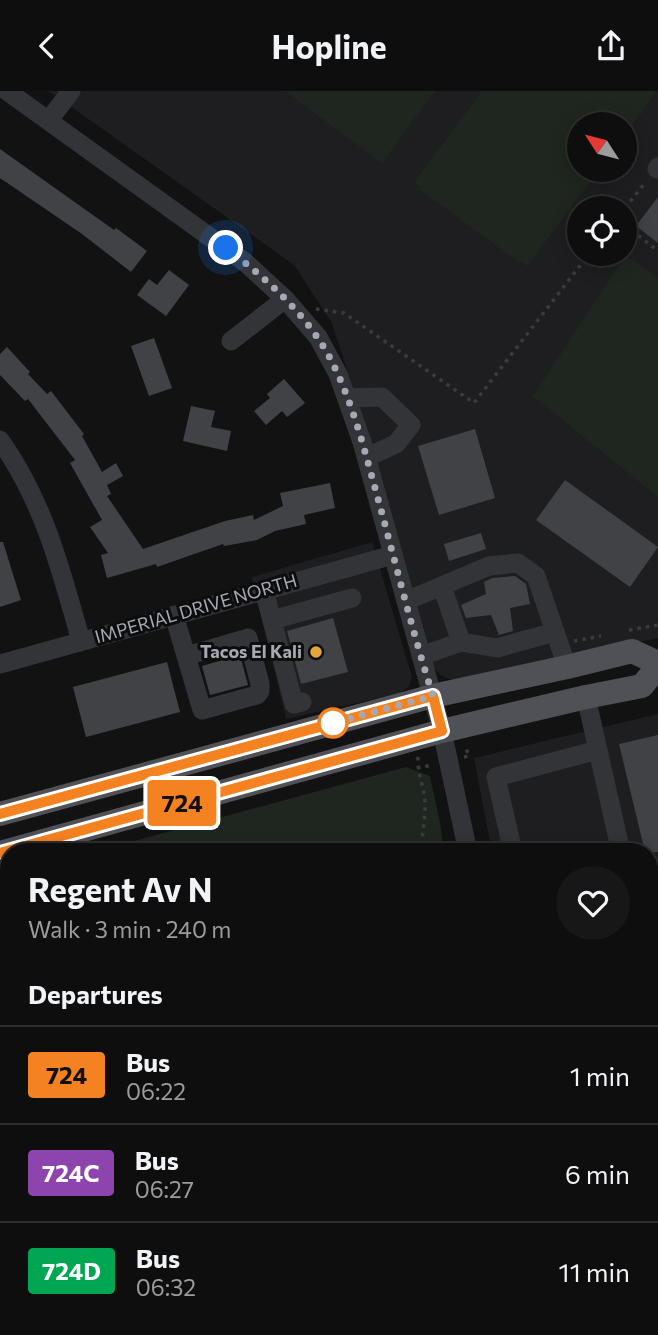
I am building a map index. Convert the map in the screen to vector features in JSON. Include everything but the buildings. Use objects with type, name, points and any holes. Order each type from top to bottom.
[{"type":"main road","points":[[0,814],[433,696],[632,651],[658,664],[642,686],[442,731],[36,843]]},
{"type":"street","points":[[7,91],[246,263],[285,299],[318,337],[338,374],[366,457],[433,696],[466,843]]},
{"type":"street","points":[[48,120],[71,91]]},
{"type":"street","points":[[231,341],[285,299]]},
{"type":"street","points":[[347,398],[382,397],[411,425],[396,444],[366,457]]},
{"type":"street","points":[[0,440],[30,488],[47,527],[81,641]]},
{"type":"street","name":"IMPERIAL DRIVE NORTH","points":[[0,664],[393,555]]},
{"type":"street","points":[[406,601],[489,566],[518,563],[536,576],[568,667]]},
{"type":"street","points":[[442,586],[461,642]]},
{"type":"street","points":[[264,590],[294,704],[302,702]]},
{"type":"street","points":[[272,620],[352,598]]},
{"type":"street","points":[[174,615],[186,656],[202,709],[257,695],[260,691],[248,638],[186,656]]},
{"type":"street","points":[[421,656],[461,642],[497,648],[555,632]]},
{"type":"street","points":[[586,697],[619,843]]},
{"type":"street","points":[[511,843],[496,777],[598,750]]},
{"type":"path","points":[[635,196],[657,168]]},
{"type":"path","points":[[637,234],[658,251]]},
{"type":"path","points":[[320,319],[313,308],[344,313],[474,403],[580,266]]},
{"type":"path","points":[[418,753],[417,768],[425,802],[422,843]]},
{"type":"shaded area","points":[[49,91],[658,91],[658,638],[453,680],[442,676],[433,668],[367,432],[332,323],[294,265]]},
{"type":"shaded area","points":[[285,91],[435,91],[382,163]]},
{"type":"shaded area","points":[[482,91],[657,91],[637,118],[637,112],[567,112],[567,182],[590,182],[580,196],[567,196],[567,213],[527,266],[419,189],[414,182]]},
{"type":"shaded area","points":[[637,263],[658,278],[658,497],[533,396],[619,266],[637,266]]},
{"type":"shaded area","points":[[372,542],[412,677],[409,686],[401,693],[286,719],[252,577]]},
{"type":"shaded area","points":[[658,714],[658,843],[490,843],[474,758]]},
{"type":"shaded area","points":[[406,767],[430,776],[443,843],[127,843]]},
{"type":"bus line","name":"724","points":[[0,814],[433,696],[442,731],[36,843]]},
{"type":"place","name":"Tacos El Kali","points":[[316,652]]},
{"type":"route","points":[[226,248],[285,299],[318,337],[338,374],[362,442],[433,696],[333,723]]}]
